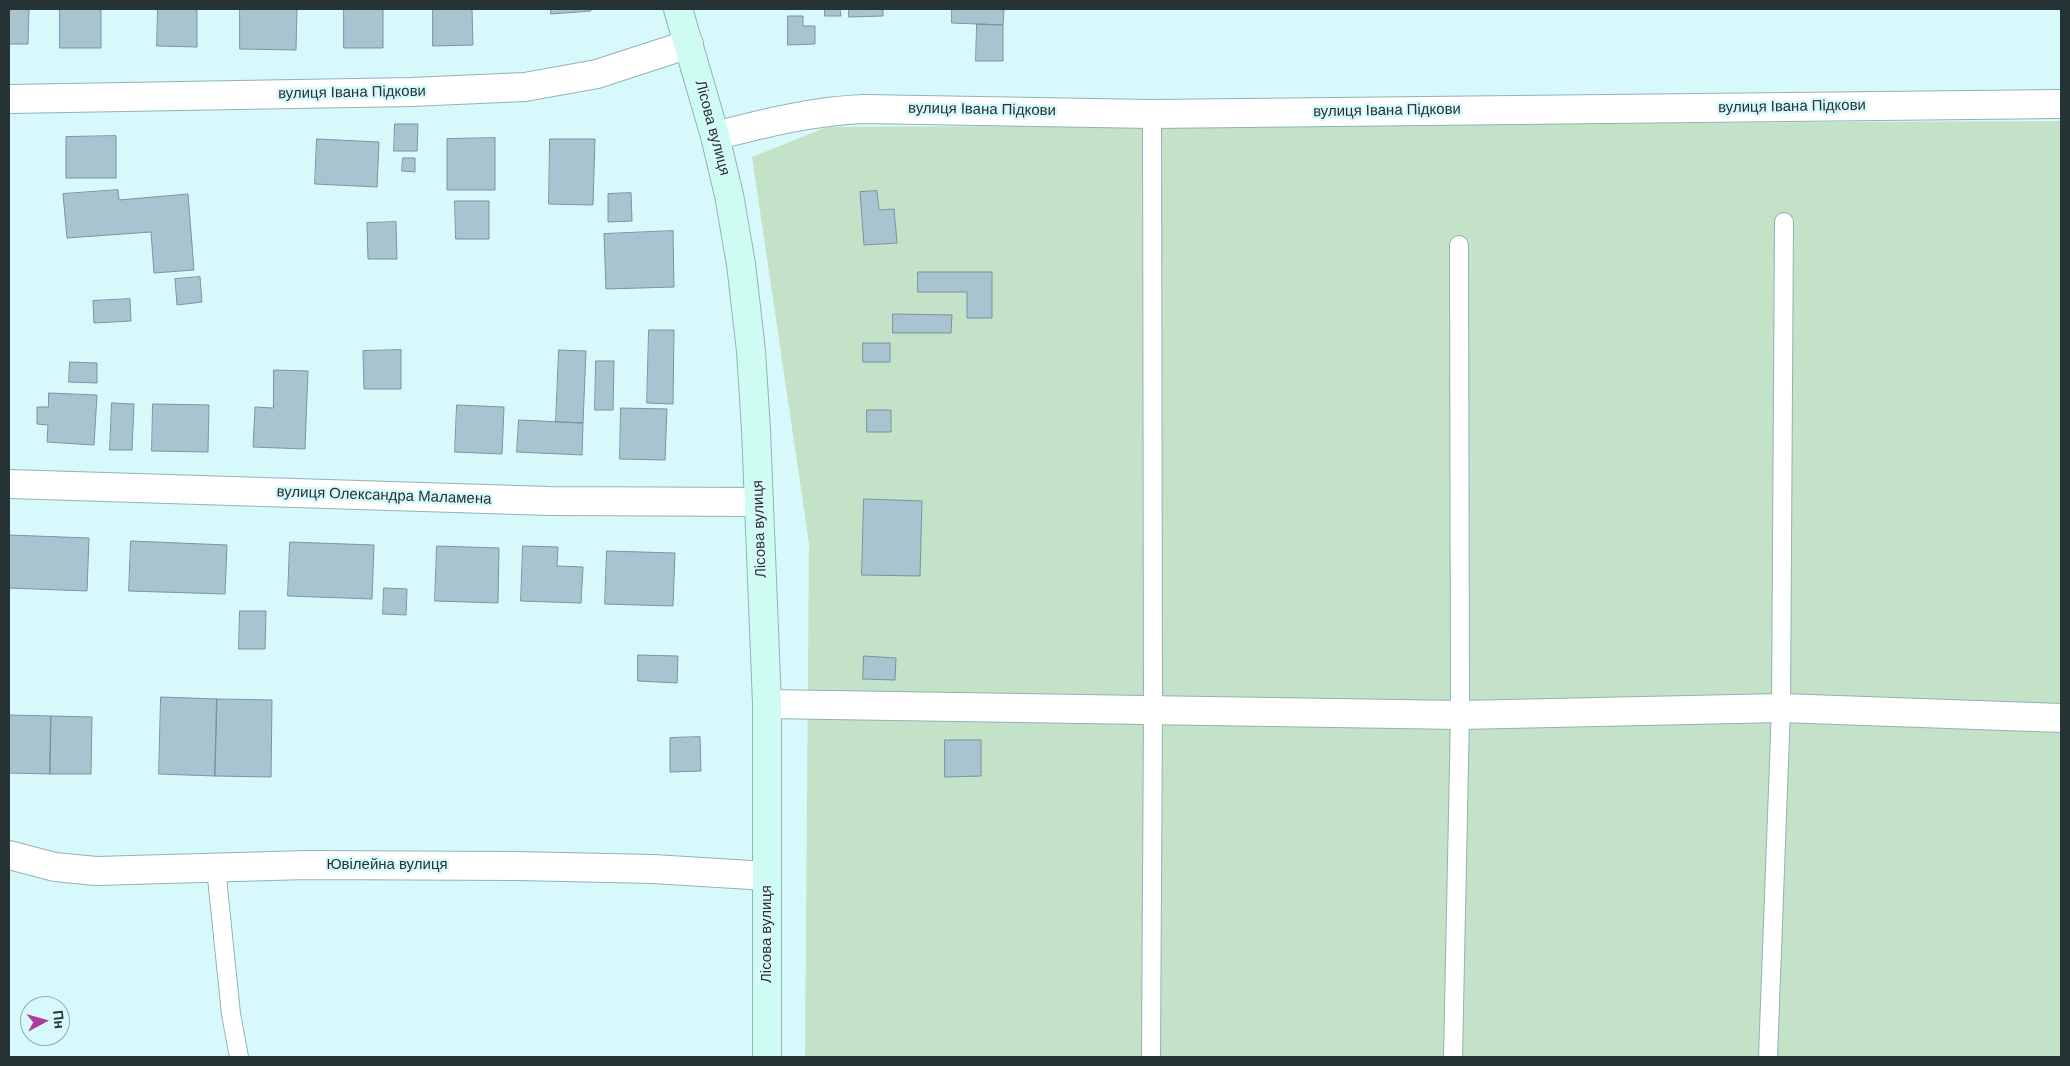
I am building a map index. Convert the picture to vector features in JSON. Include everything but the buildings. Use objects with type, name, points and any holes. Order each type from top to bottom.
[{"type":"main road","name":"Лісова вулиця","points":[[678,9],[715,136],[729,195],[741,264],[750,351],[760,502],[767,704],[767,1057]]},
{"type":"street","name":"вулиця Івана Підкови","points":[[9,99],[401,92],[525,87],[596,74],[689,44]]},
{"type":"street","name":"вулиця Івана Підкови","points":[[715,136],[802,114],[830,110],[982,110],[1152,114],[2061,104]]},
{"type":"street","name":"вулиця Олександра Маламена","points":[[9,484],[550,502],[760,502]]},
{"type":"street","points":[[767,704],[1460,715],[1780,708],[2061,718]]},
{"type":"street","name":"Ювілейна вулиця","points":[[9,855],[34,863],[71,869],[127,871],[307,865],[517,866],[653,869],[767,876]]},
{"type":"lane","points":[[1151,1057],[1153,709],[1152,114]]},
{"type":"lane","points":[[1768,1057],[1780,708],[1784,222]]},
{"type":"lane","points":[[1453,1057],[1460,715],[1459,245]]},
{"type":"lane","points":[[216,868],[231,1014],[239,1057]]},
{"type":"green space","points":[[2061,121],[2061,1057],[805,1057],[809,543],[752,157],[827,127]]}]
